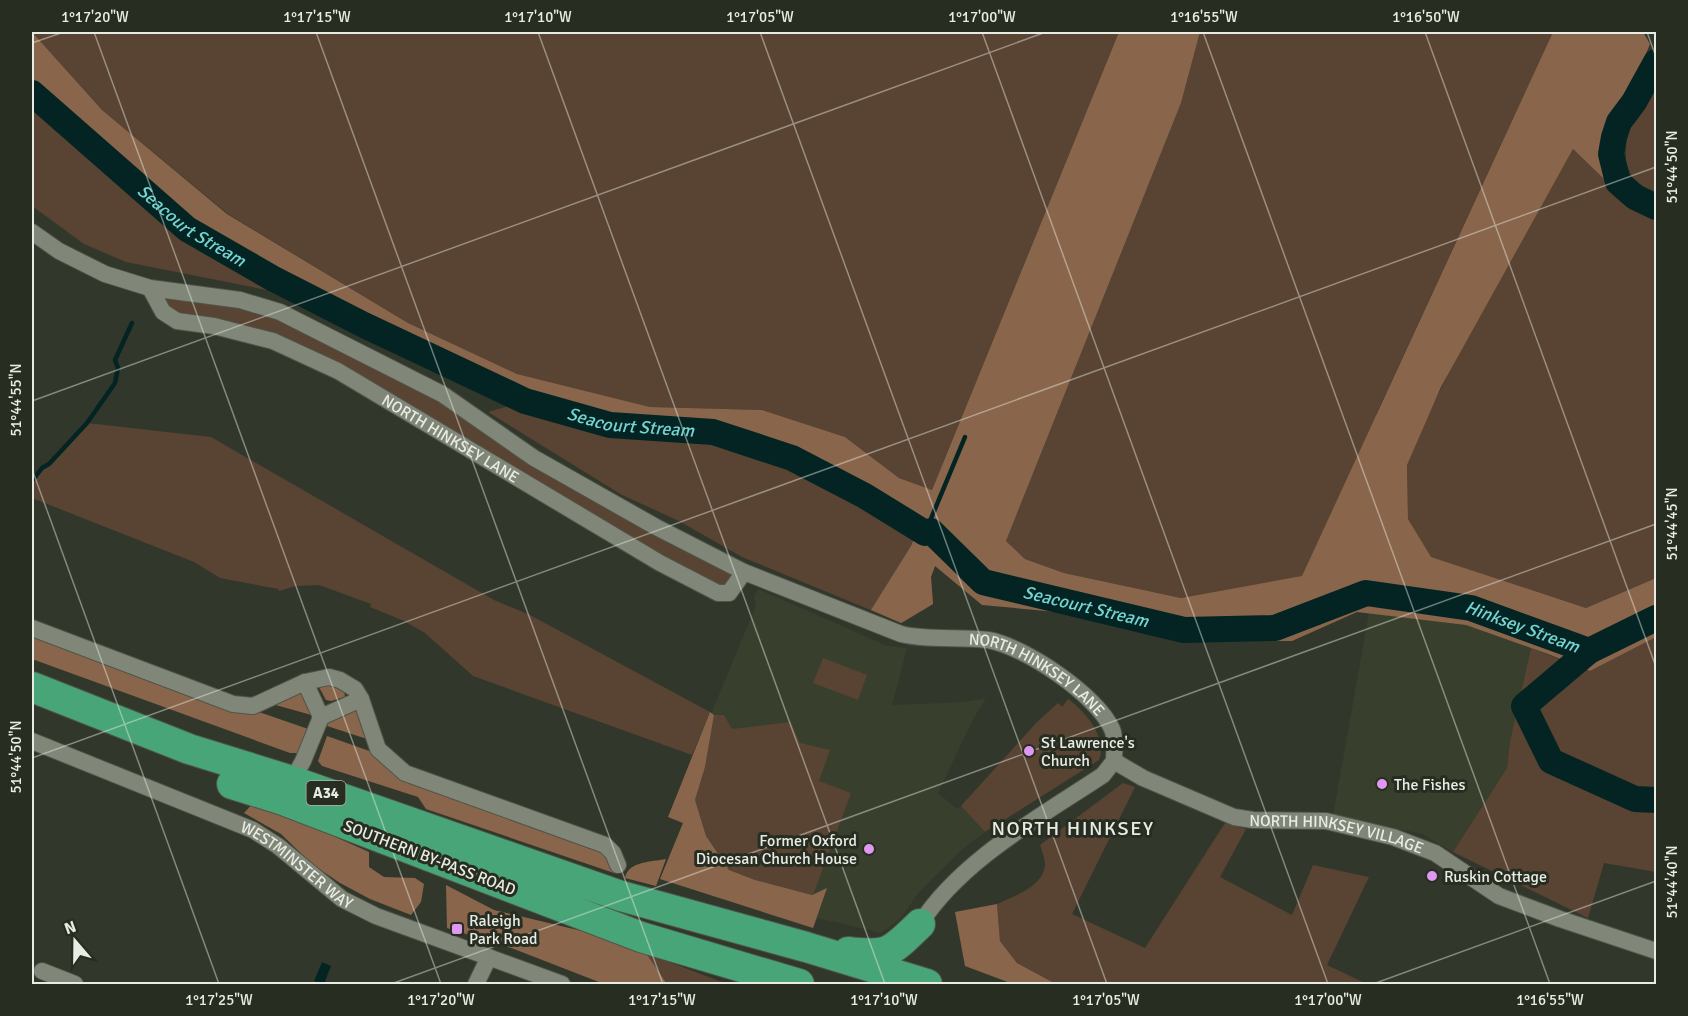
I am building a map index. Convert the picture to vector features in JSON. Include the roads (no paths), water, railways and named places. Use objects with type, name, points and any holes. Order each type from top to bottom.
[{"type":"highway","name":"SOUTHERN BY-PASS ROAD","points":[[32,687],[189,749],[292,781],[621,896],[806,947],[927,984]]},
{"type":"highway","name":"SOUTHERN BY-PASS ROAD","points":[[32,705],[180,767],[282,800],[641,937],[799,984]]},
{"type":"highway","points":[[806,947],[877,954],[893,950],[920,924]]},
{"type":"highway","points":[[920,924],[913,956],[919,968],[950,984]]},
{"type":"highway","points":[[641,937],[741,984]]},
{"type":"street","name":"NORTH HINKSEY LANE","points":[[32,232],[59,251],[105,274],[150,288],[240,300],[280,312],[442,394],[534,458],[744,572],[901,634],[913,637],[987,640],[1008,645],[1074,684],[1095,704],[1113,730],[1114,761]]},
{"type":"street","name":"NORTH HINKSEY LANE","points":[[150,288],[163,312],[177,321],[214,326],[273,341],[338,371],[660,562],[718,593],[729,593],[744,572]]},
{"type":"street","points":[[32,628],[233,704],[253,706],[305,682],[329,677],[340,680],[355,689],[361,699],[378,749],[405,773],[605,844],[613,853],[618,865]]},
{"type":"street","points":[[305,682],[321,717]]},
{"type":"street","points":[[292,781],[321,717],[361,699]]},
{"type":"street","name":"WESTMINSTER WAY","points":[[32,741],[253,830],[278,846],[342,899],[376,916],[562,984]]},
{"type":"street","points":[[920,924],[941,894],[997,846],[1102,775],[1114,761]]},
{"type":"street","name":"NORTH HINKSEY VILLAGE","points":[[1114,761],[1143,778],[1234,817],[1253,820],[1326,821],[1393,837],[1435,853],[1499,896],[1656,951]]},
{"type":"street","points":[[476,984],[489,957]]},
{"type":"street","points":[[42,971],[75,984]]},
{"type":"water","points":[[322,962],[331,966],[324,984],[314,981]]},
{"type":"waterway","points":[[1656,62],[1634,102],[1619,122],[1611,154],[1618,182],[1635,197],[1656,207]]},
{"type":"waterway","name":"Seacourt Stream","points":[[32,93],[187,229],[272,278],[364,325],[525,401],[610,425],[713,432],[792,458],[865,496],[925,533],[931,531],[983,582],[1184,630],[1275,628],[1366,593],[1471,608],[1589,651],[1524,706],[1551,761],[1635,799],[1656,800]]},
{"type":"waterway","points":[[32,481],[87,423],[115,383],[118,368],[115,360],[132,323]]},
{"type":"waterway","points":[[925,533],[965,437]]},
{"type":"waterway","points":[[1589,651],[1656,618]]},
{"type":"place","name":"St Lawrence's Church","points":[[1029,751]]},
{"type":"place","name":"The Fishes","points":[[1382,784]]},
{"type":"place","name":"Former Oxford Diocesan Church House","points":[[869,849]]},
{"type":"place","name":"Ruskin Cottage","points":[[1432,876]]},
{"type":"place","name":"Raleigh Park Road","points":[[457,929]]},
{"type":"district","name":"NORTH HINKSEY","points":[[1073,828]]},
{"type":"water label","name":"Hinksey Stream","points":[[1522,628]]}]
